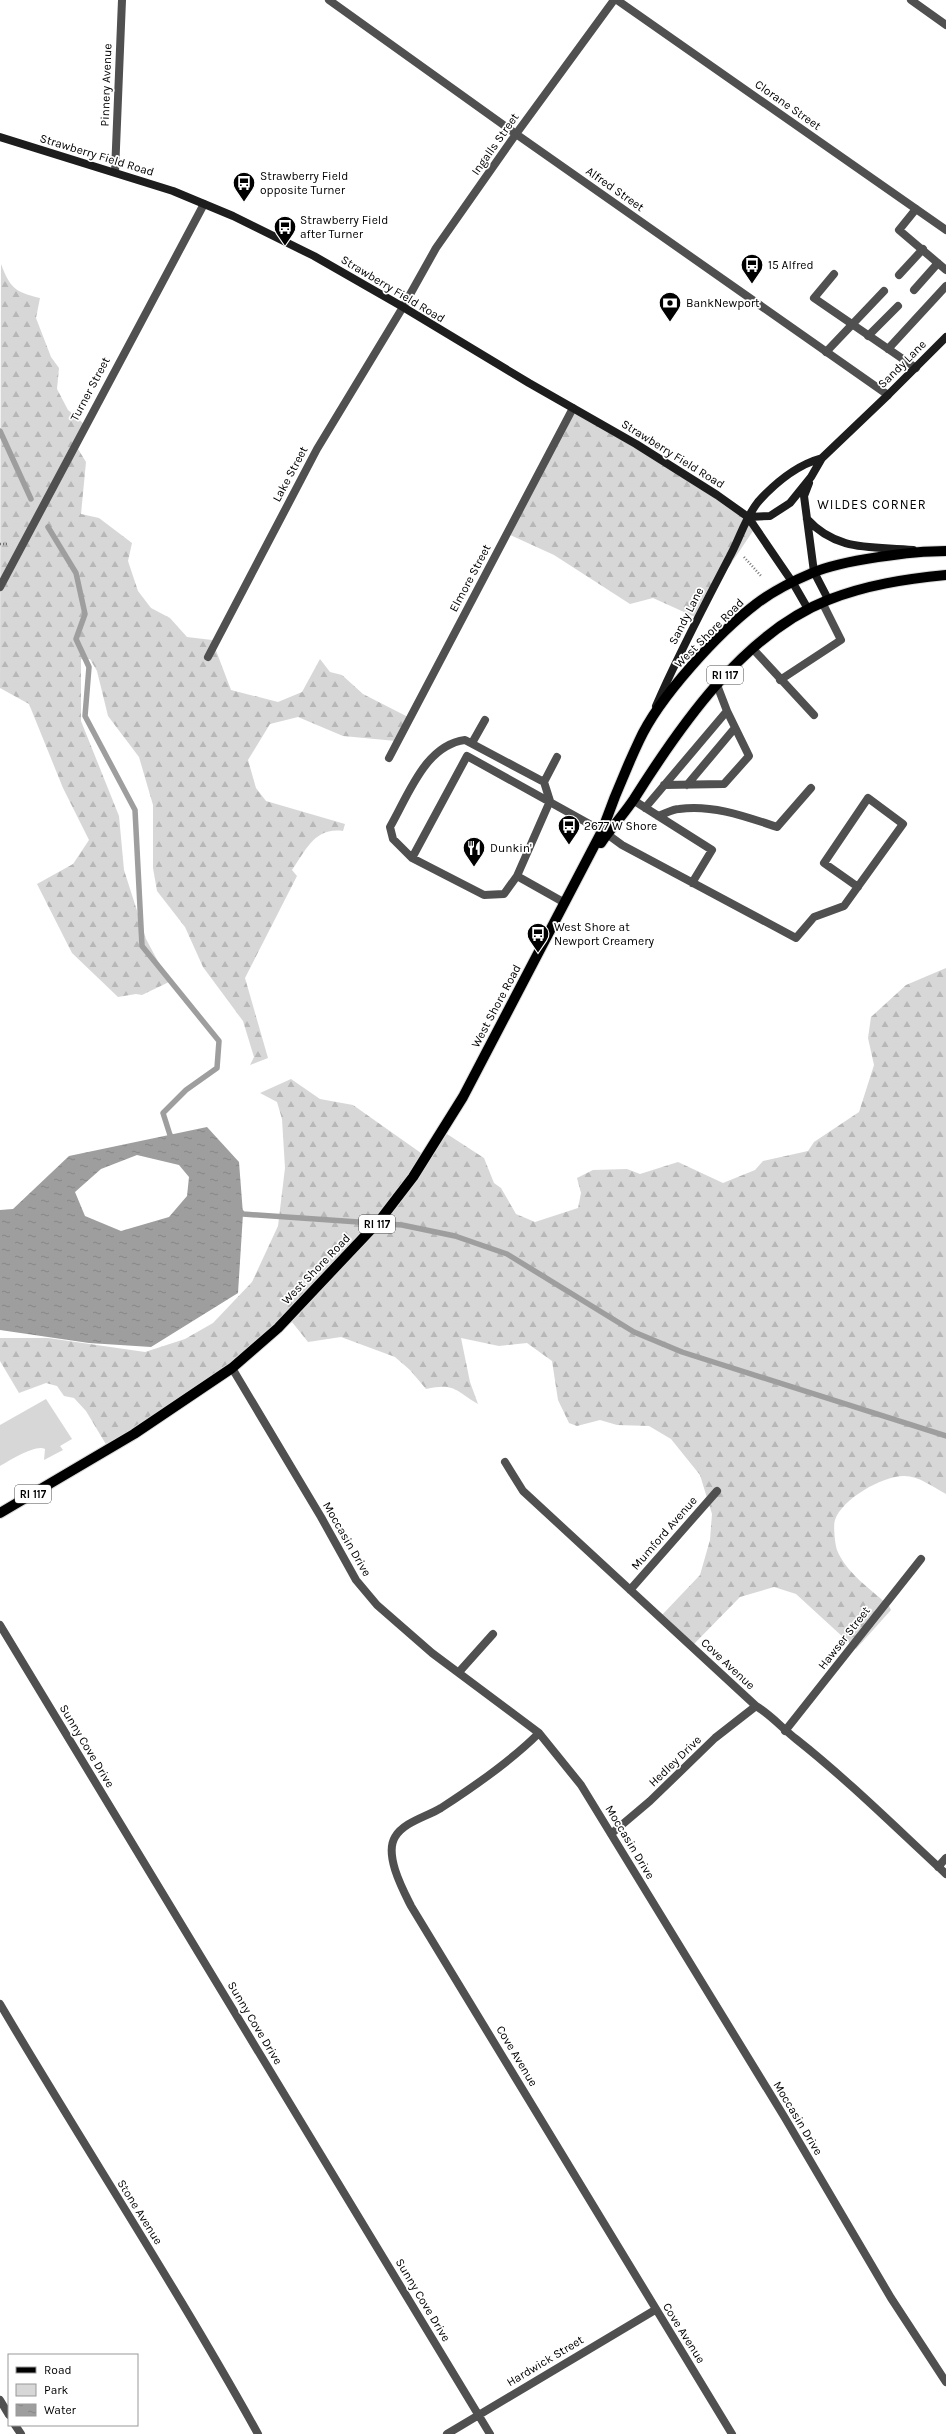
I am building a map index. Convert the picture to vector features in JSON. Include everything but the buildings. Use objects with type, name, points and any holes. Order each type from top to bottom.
[{"type":"main road","name":"Strawberry Field Road","points":[[0,137],[115,172],[233,216],[306,252],[403,308],[696,481],[748,518],[793,583],[808,609]]},
{"type":"main road","name":"Sandy Lane","points":[[748,518],[770,516],[790,502],[811,477],[822,458],[888,396],[946,337]]},
{"type":"main road","name":"Sandy Lane","points":[[648,727],[685,643],[748,518],[758,502],[804,463],[822,458]]},
{"type":"main road","points":[[811,477],[804,496],[814,572],[825,601]]},
{"type":"main road","points":[[807,518],[819,532],[843,543],[925,551]]},
{"type":"main road","name":"West Shore Road","points":[[605,832],[616,791],[648,727],[676,686],[696,662],[757,604],[814,572],[850,563],[925,551],[946,551]]},
{"type":"main road","name":"West Shore Road","points":[[0,1513],[134,1434],[232,1368],[278,1328],[375,1226],[413,1176],[462,1097],[577,877],[605,832],[633,800],[646,777],[729,670],[753,649],[808,609],[825,601],[897,580],[946,575]]},
{"type":"street","name":"Pinnery Avenue","points":[[115,172],[122,0]]},
{"type":"street","name":"Alfred Street","points":[[329,0],[516,134],[888,396]]},
{"type":"street","name":"Ingalls Street","points":[[403,308],[436,248],[516,134],[615,0]]},
{"type":"street","name":"Clorane Street","points":[[615,0],[946,230]]},
{"type":"street","points":[[911,0],[946,25]]},
{"type":"street","name":"Turner Street","points":[[0,587],[204,204]]},
{"type":"street","points":[[916,209],[899,230],[946,270]]},
{"type":"street","points":[[899,275],[923,249]]},
{"type":"street","points":[[914,290],[938,263]]},
{"type":"street","points":[[834,274],[814,298],[916,368]]},
{"type":"street","points":[[888,349],[946,286]]},
{"type":"street","points":[[826,352],[884,292]]},
{"type":"street","points":[[868,336],[898,306]]},
{"type":"street","name":"Lake Street","points":[[208,657],[317,449],[403,308]]},
{"type":"street","name":"Elmore Street","points":[[389,758],[573,408]]},
{"type":"street","points":[[780,680],[841,640],[825,601]]},
{"type":"street","points":[[753,649],[780,680],[814,715]]},
{"type":"street","points":[[664,785],[724,784],[748,756],[734,729],[717,685]]},
{"type":"street","points":[[645,808],[727,711]]},
{"type":"street","points":[[472,743],[485,720]]},
{"type":"street","points":[[686,785],[734,729]]},
{"type":"street","points":[[465,740],[472,743],[544,782],[550,801],[517,876],[504,894],[484,895],[412,858],[393,839],[390,827],[427,762],[455,741],[465,740]]},
{"type":"street","points":[[412,858],[467,756],[605,832],[622,845],[796,938],[814,917],[844,906],[858,887],[903,824],[868,798],[824,863],[858,887]]},
{"type":"street","points":[[544,782],[557,757]]},
{"type":"street","points":[[658,816],[678,809],[695,808],[737,813],[777,828],[811,788]]},
{"type":"street","points":[[633,800],[712,850],[692,883]]},
{"type":"street","points":[[517,876],[564,903]]},
{"type":"street","name":"Moccasin Drive","points":[[232,1368],[321,1517],[356,1580],[377,1605],[432,1653],[540,1733],[581,1785],[789,2125],[891,2298],[946,2382]]},
{"type":"street","name":"Cove Avenue","points":[[505,1462],[523,1491],[756,1706],[768,1714],[785,1731],[840,1774],[946,1874]]},
{"type":"street","name":"Mumford Avenue","points":[[630,1590],[717,1491]]},
{"type":"street","name":"Hawser Street","points":[[785,1731],[921,1559]]},
{"type":"street","name":"Sunny Cove Drive","points":[[0,1625],[490,2434]]},
{"type":"street","points":[[459,1672],[494,1634]]},
{"type":"street","name":"Hedley Drive","points":[[611,1834],[650,1801],[715,1738],[756,1706]]},
{"type":"street","name":"Cove Avenue","points":[[540,1733],[517,1754],[440,1809],[407,1826],[394,1838],[392,1853],[396,1875],[411,1906],[655,2310],[732,2434]]},
{"type":"street","points":[[938,1867],[946,1858]]},
{"type":"street","name":"Stone Avenue","points":[[0,2004],[69,2120],[209,2345],[258,2434]]},
{"type":"street","name":"Hardwick Street","points":[[447,2434],[478,2414],[655,2310]]},
{"type":"street","points":[[0,2400],[8,2413]]},
{"type":"path","points":[[741,553],[762,577]]},
{"type":"green space","points":[[1,264],[7,279],[14,288],[25,294],[40,298],[36,318],[51,357],[59,368],[57,389],[68,410],[84,424],[75,444],[86,462],[81,514],[99,518],[132,543],[128,561],[138,591],[151,608],[170,618],[187,637],[212,640],[231,690],[278,702],[302,692],[320,659],[330,672],[342,675],[363,694],[408,717],[396,741],[343,736],[298,717],[270,724],[248,760],[256,788],[266,801],[345,824],[343,831],[333,831],[318,836],[307,848],[292,870],[297,876],[245,978],[268,1058],[250,1065],[254,1057],[243,1021],[203,967],[185,927],[157,891],[153,868],[153,805],[139,757],[108,716],[97,671],[90,659],[81,659],[81,721],[119,816],[124,870],[146,939],[169,982],[142,995],[136,994],[118,997],[72,953],[37,884],[73,864],[89,840],[63,788],[29,704],[0,688]]},
{"type":"green space","points":[[571,410],[756,519],[757,525],[695,617],[653,598],[630,604],[554,555],[508,534]]},
{"type":"green space","points":[[946,968],[946,1494],[926,1482],[910,1476],[895,1477],[874,1484],[864,1490],[846,1504],[839,1512],[834,1523],[834,1531],[836,1547],[841,1558],[853,1574],[889,1606],[891,1610],[856,1649],[796,1594],[774,1587],[740,1597],[693,1645],[661,1616],[700,1575],[710,1540],[712,1514],[700,1475],[671,1439],[649,1426],[617,1425],[600,1420],[577,1426],[569,1423],[558,1400],[552,1361],[527,1343],[499,1346],[461,1338],[470,1382],[478,1404],[449,1387],[426,1389],[410,1370],[395,1357],[341,1337],[308,1342],[292,1322],[110,1451],[86,1411],[74,1398],[64,1396],[57,1386],[46,1383],[19,1393],[0,1361],[0,1338],[48,1338],[145,1352],[185,1339],[213,1323],[252,1282],[278,1226],[285,1168],[282,1119],[277,1102],[260,1093],[291,1079],[320,1099],[353,1105],[428,1158],[447,1134],[484,1158],[494,1183],[501,1188],[516,1214],[535,1222],[578,1208],[581,1193],[577,1178],[593,1170],[627,1169],[640,1174],[678,1162],[723,1183],[755,1170],[763,1161],[808,1151],[814,1142],[859,1112],[874,1065],[868,1038],[871,1017],[906,985]]},
{"type":"green space","points":[[46,1399],[72,1439],[60,1446],[63,1450],[44,1460],[45,1449],[41,1448],[22,1454],[0,1466],[0,1425]]},
{"type":"water","points":[[207,1127],[239,1162],[243,1214],[238,1293],[151,1347],[89,1343],[0,1330],[0,1210],[13,1209],[69,1156]],"holes":[[[137,1155],[179,1165],[189,1177],[187,1196],[169,1217],[121,1231],[85,1216],[75,1192],[101,1169]]]},
{"type":"waterway","points":[[0,431],[31,499]]},
{"type":"waterway","points":[[48,527],[76,573],[85,614],[76,639],[89,667],[85,716],[135,810],[142,946],[219,1041],[217,1068],[186,1090],[163,1113],[170,1135],[174,1139]]},
{"type":"waterway","points":[[238,1209],[243,1214],[402,1225],[455,1236],[507,1254],[634,1332],[682,1352],[946,1436]]},
{"type":"place","name":"Strawberry Field opposite Turner","points":[[244,202]]},
{"type":"place","name":"Strawberry Field after Turner","points":[[285,246]]},
{"type":"place","name":"15 Alfred","points":[[752,284]]},
{"type":"place","name":"BankNewport","points":[[670,322]]},
{"type":"place","name":"2677 W Shore","points":[[569,846]]},
{"type":"place","name":"Dunkin'","points":[[474,868]]},
{"type":"place","name":"West Shore at Newport Creamery","points":[[538,954]]},
{"type":"district","name":"WILDES CORNER","points":[[872,504]]}]
